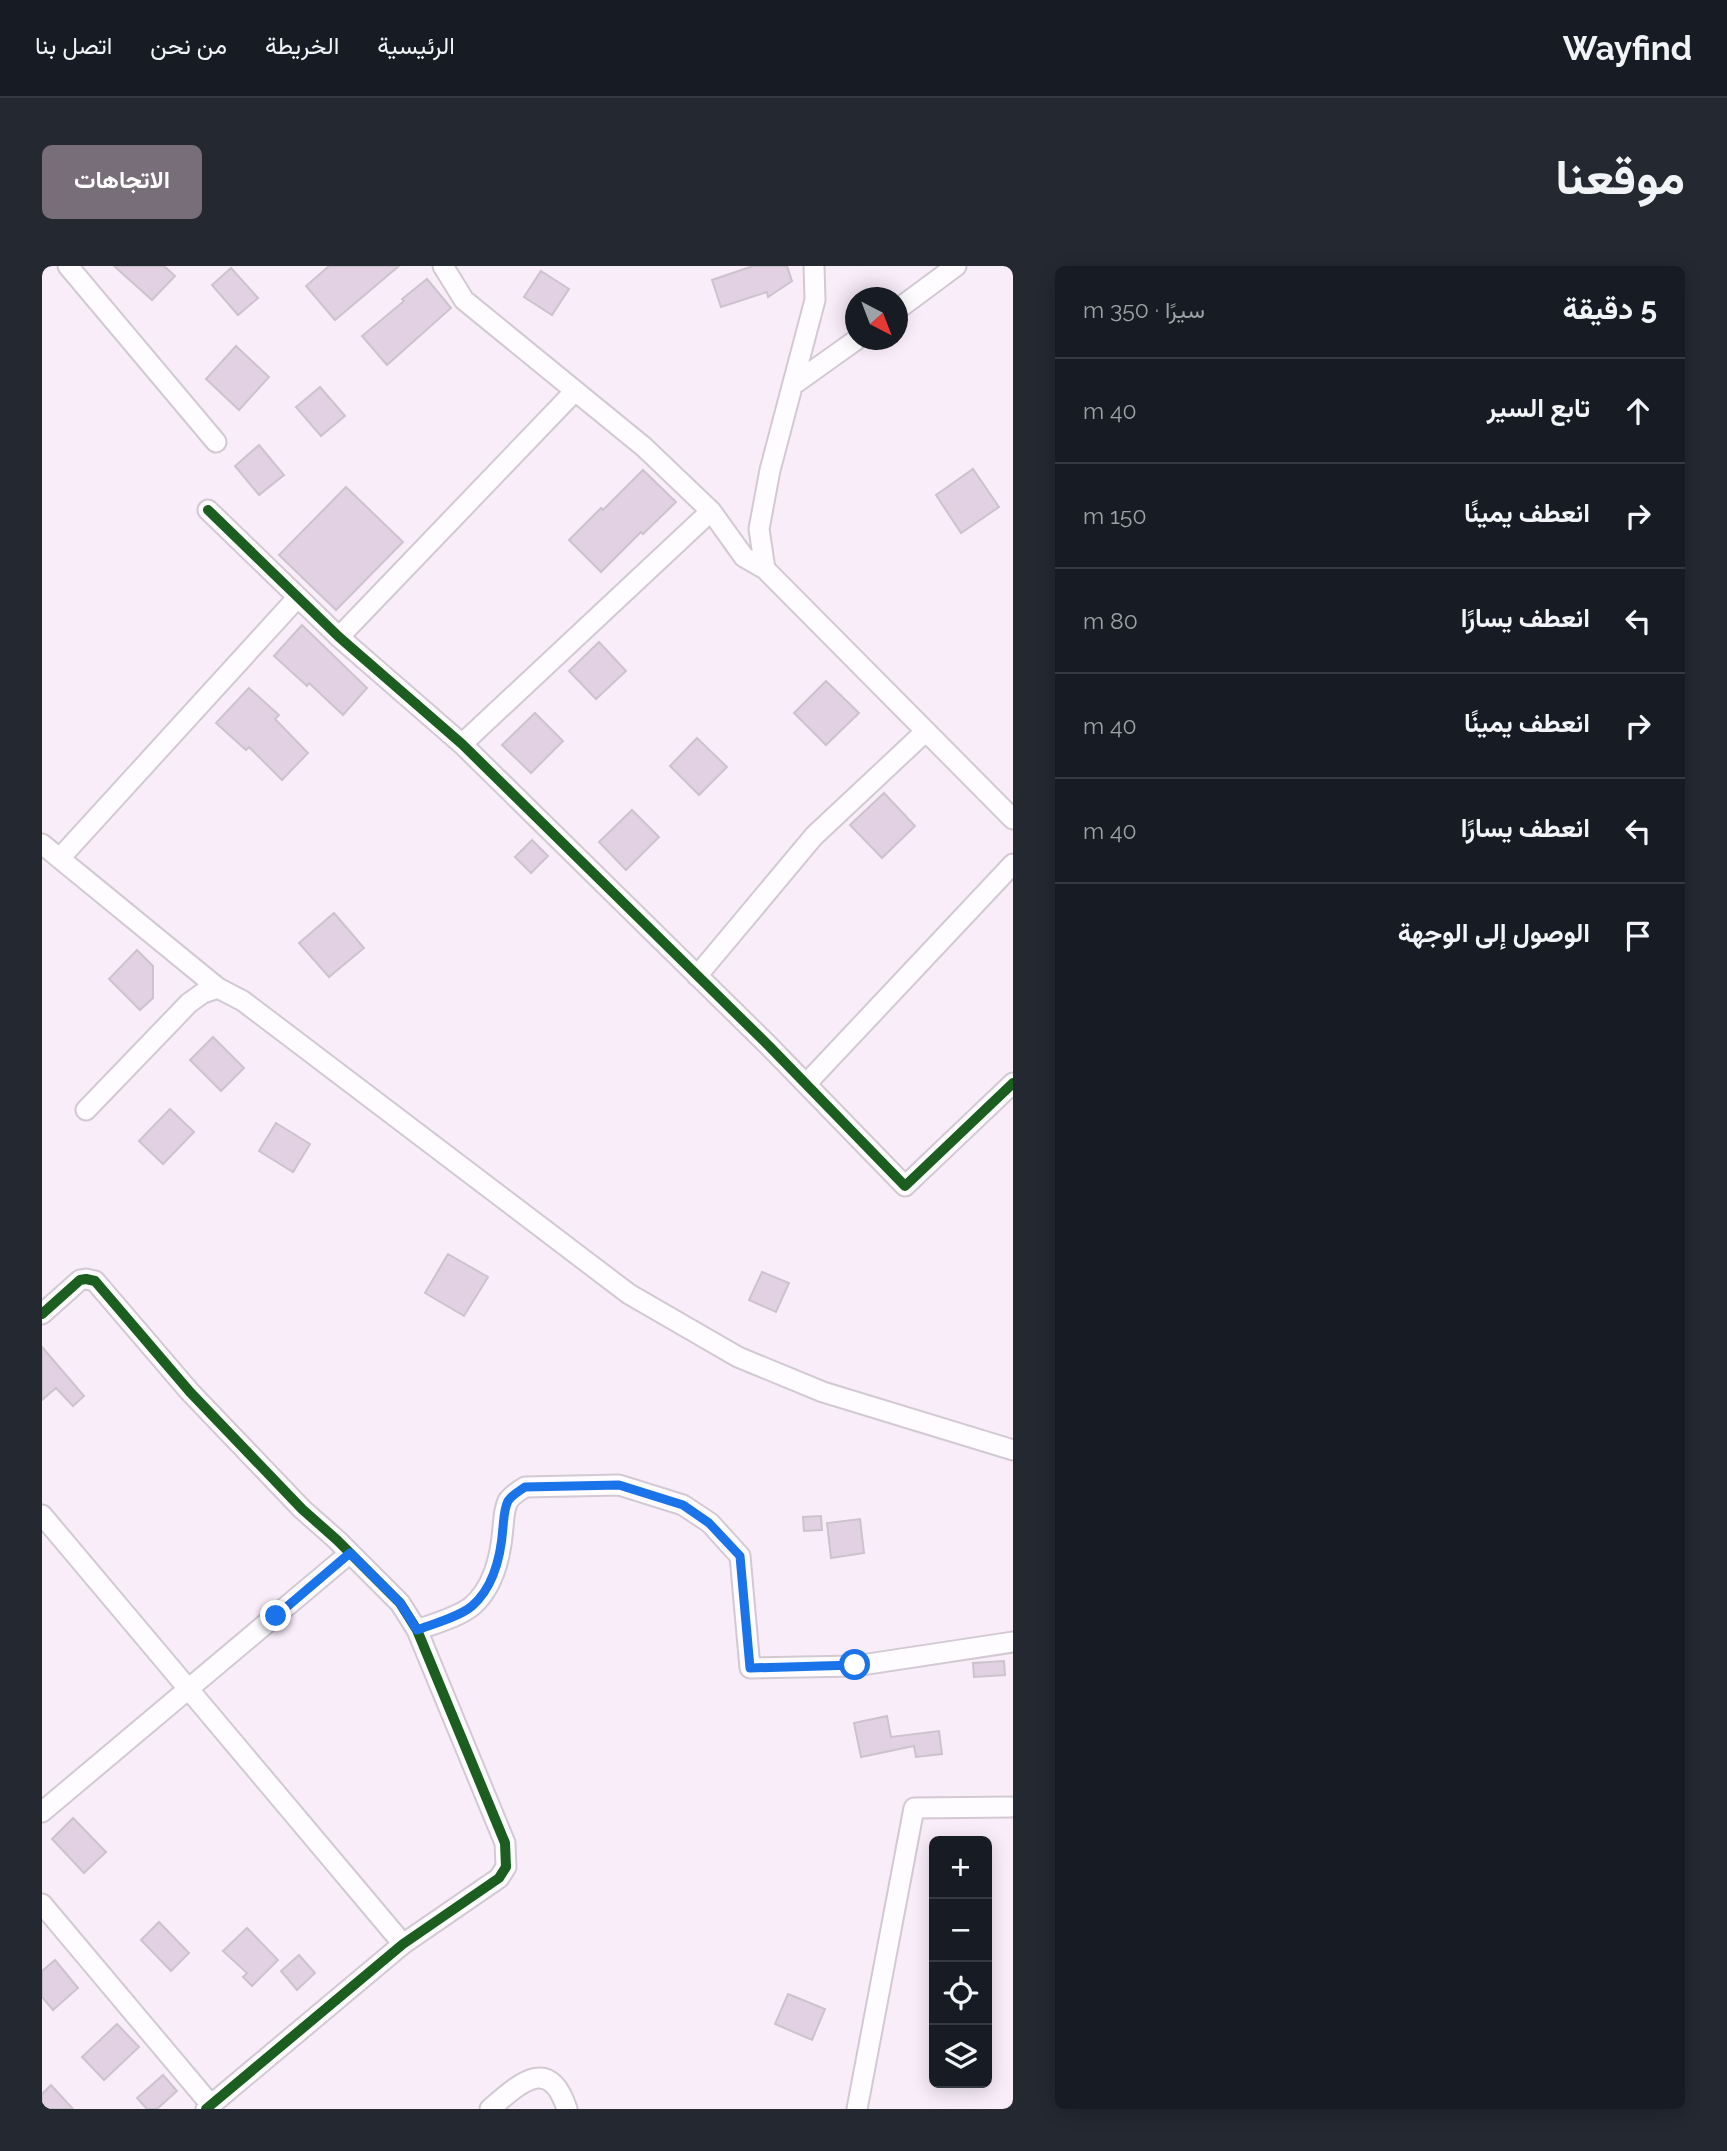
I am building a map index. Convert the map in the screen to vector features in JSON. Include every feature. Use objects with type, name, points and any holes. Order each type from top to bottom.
[{"type":"street","points":[[68,266],[216,442]]},
{"type":"street","points":[[443,266],[464,300],[644,447],[711,511],[744,557],[765,569],[1013,819]]},
{"type":"street","points":[[765,569],[759,529],[770,470],[815,300],[814,266]]},
{"type":"street","points":[[908,302],[956,266]]},
{"type":"street","points":[[793,385],[845,348]]},
{"type":"street","points":[[339,637],[575,391]]},
{"type":"street","points":[[208,510],[339,637],[462,744],[806,1084],[905,1186],[1013,1083]]},
{"type":"street","points":[[462,744],[711,511]]},
{"type":"street","points":[[60,858],[299,597]]},
{"type":"street","points":[[697,976],[814,836],[926,731]]},
{"type":"street","points":[[42,844],[218,988],[243,1001],[629,1294],[738,1357],[823,1392],[1013,1450]]},
{"type":"street","points":[[806,1084],[1013,864]]},
{"type":"street","points":[[86,1110],[189,1003],[203,993],[218,988]]},
{"type":"street","points":[[42,1314],[80,1280],[91,1279],[95,1282],[190,1392],[302,1509],[400,1603],[417,1630],[505,1843],[507,1856],[506,1867],[499,1878],[403,1944],[209,2107],[42,1904]]},
{"type":"street","points":[[417,1630],[445,1620],[471,1606],[489,1584],[499,1559],[503,1516],[508,1501],[516,1493],[525,1487],[619,1485],[683,1505],[709,1523],[740,1556],[750,1668],[855,1665],[1013,1642]]},
{"type":"street","points":[[42,1515],[403,1944]]},
{"type":"street","points":[[42,1812],[350,1553]]},
{"type":"street","points":[[858,2109],[914,1808],[1013,1807]]},
{"type":"street","points":[[490,2109],[518,2085],[543,2078],[554,2082],[562,2094],[566,2109]]},
{"type":"building","points":[[114,266],[164,266],[175,276],[152,300]]},
{"type":"building","points":[[329,266],[399,266],[335,320],[306,286]]},
{"type":"building","points":[[753,266],[787,266],[792,281],[768,297],[767,292],[721,307],[712,280]]},
{"type":"building","points":[[231,268],[258,298],[238,315],[212,285]]},
{"type":"building","points":[[541,271],[569,289],[552,315],[524,297]]},
{"type":"building","points":[[427,279],[451,308],[387,365],[362,336]]},
{"type":"building","points":[[236,346],[269,377],[239,410],[206,379]]},
{"type":"building","points":[[320,387],[345,416],[321,436],[296,407]]},
{"type":"building","points":[[259,445],[284,475],[259,495],[235,466]]},
{"type":"building","points":[[973,469],[999,507],[961,533],[936,495]]},
{"type":"building","points":[[643,470],[676,502],[601,572],[569,540]]},
{"type":"building","points":[[346,487],[403,542],[336,610],[279,555]]},
{"type":"building","points":[[302,625],[367,688],[343,715],[309,683],[307,686],[274,656]]},
{"type":"building","points":[[599,642],[626,671],[596,699],[569,671]]},
{"type":"building","points":[[826,681],[859,713],[826,745],[794,713]]},
{"type":"building","points":[[249,688],[279,715],[275,719],[308,753],[282,780],[249,747],[246,750],[216,723]]},
{"type":"building","points":[[535,713],[563,741],[531,773],[502,745]]},
{"type":"building","points":[[697,738],[727,767],[699,795],[670,766]]},
{"type":"building","points":[[884,793],[915,826],[882,858],[850,825]]},
{"type":"building","points":[[632,810],[659,837],[626,870],[599,842]]},
{"type":"building","points":[[532,840],[548,856],[531,873],[515,857]]},
{"type":"building","points":[[334,913],[364,948],[329,977],[299,943]]},
{"type":"building","points":[[137,950],[153,966],[153,998],[140,1010],[109,979]]},
{"type":"building","points":[[213,1037],[244,1068],[221,1091],[190,1060]]},
{"type":"building","points":[[170,1109],[194,1132],[163,1164],[139,1141]]},
{"type":"building","points":[[276,1123],[310,1144],[293,1172],[259,1151]]},
{"type":"building","points":[[448,1254],[488,1277],[464,1316],[425,1293]]},
{"type":"building","points":[[762,1272],[789,1283],[776,1312],[749,1300]]},
{"type":"building","points":[[42,1347],[84,1396],[73,1406],[56,1388],[42,1400]]},
{"type":"building","points":[[821,1516],[822,1530],[804,1531],[803,1517]]},
{"type":"building","points":[[860,1519],[864,1553],[831,1558],[827,1523]]},
{"type":"building","points":[[1004,1661],[1005,1675],[974,1677],[973,1663]]},
{"type":"building","points":[[887,1716],[891,1737],[939,1731],[942,1754],[916,1757],[914,1746],[861,1757],[854,1723]]},
{"type":"building","points":[[73,1818],[106,1852],[84,1873],[52,1839]]},
{"type":"building","points":[[159,1922],[189,1953],[171,1971],[141,1940]]},
{"type":"building","points":[[247,1928],[278,1960],[252,1986],[243,1977],[247,1973],[223,1951]]},
{"type":"building","points":[[299,1955],[315,1973],[297,1990],[281,1971]]},
{"type":"building","points":[[55,1960],[78,1988],[53,2010],[42,1997],[42,1971]]},
{"type":"building","points":[[788,1994],[825,2009],[812,2040],[775,2024]]},
{"type":"building","points":[[117,2024],[139,2047],[104,2080],[82,2057]]},
{"type":"building","points":[[163,2075],[177,2091],[157,2109],[147,2109],[137,2098]]},
{"type":"building","points":[[51,2085],[73,2109],[42,2109],[42,2094]]},
{"type":"cycle path","points":[[208,510],[339,637],[462,744],[769,1046],[905,1186],[1013,1083]]},
{"type":"cycle path","points":[[42,1314],[80,1280],[95,1281],[190,1392],[302,1509],[400,1603],[417,1630],[505,1843],[506,1867],[499,1878],[403,1944],[206,2109]]},
{"type":"route","points":[[276,1616],[350,1553],[400,1603],[417,1630],[445,1620],[471,1606],[489,1584],[499,1559],[503,1516],[508,1501],[516,1493],[525,1487],[619,1485],[683,1505],[709,1523],[740,1556],[750,1668],[855,1665]]}]
